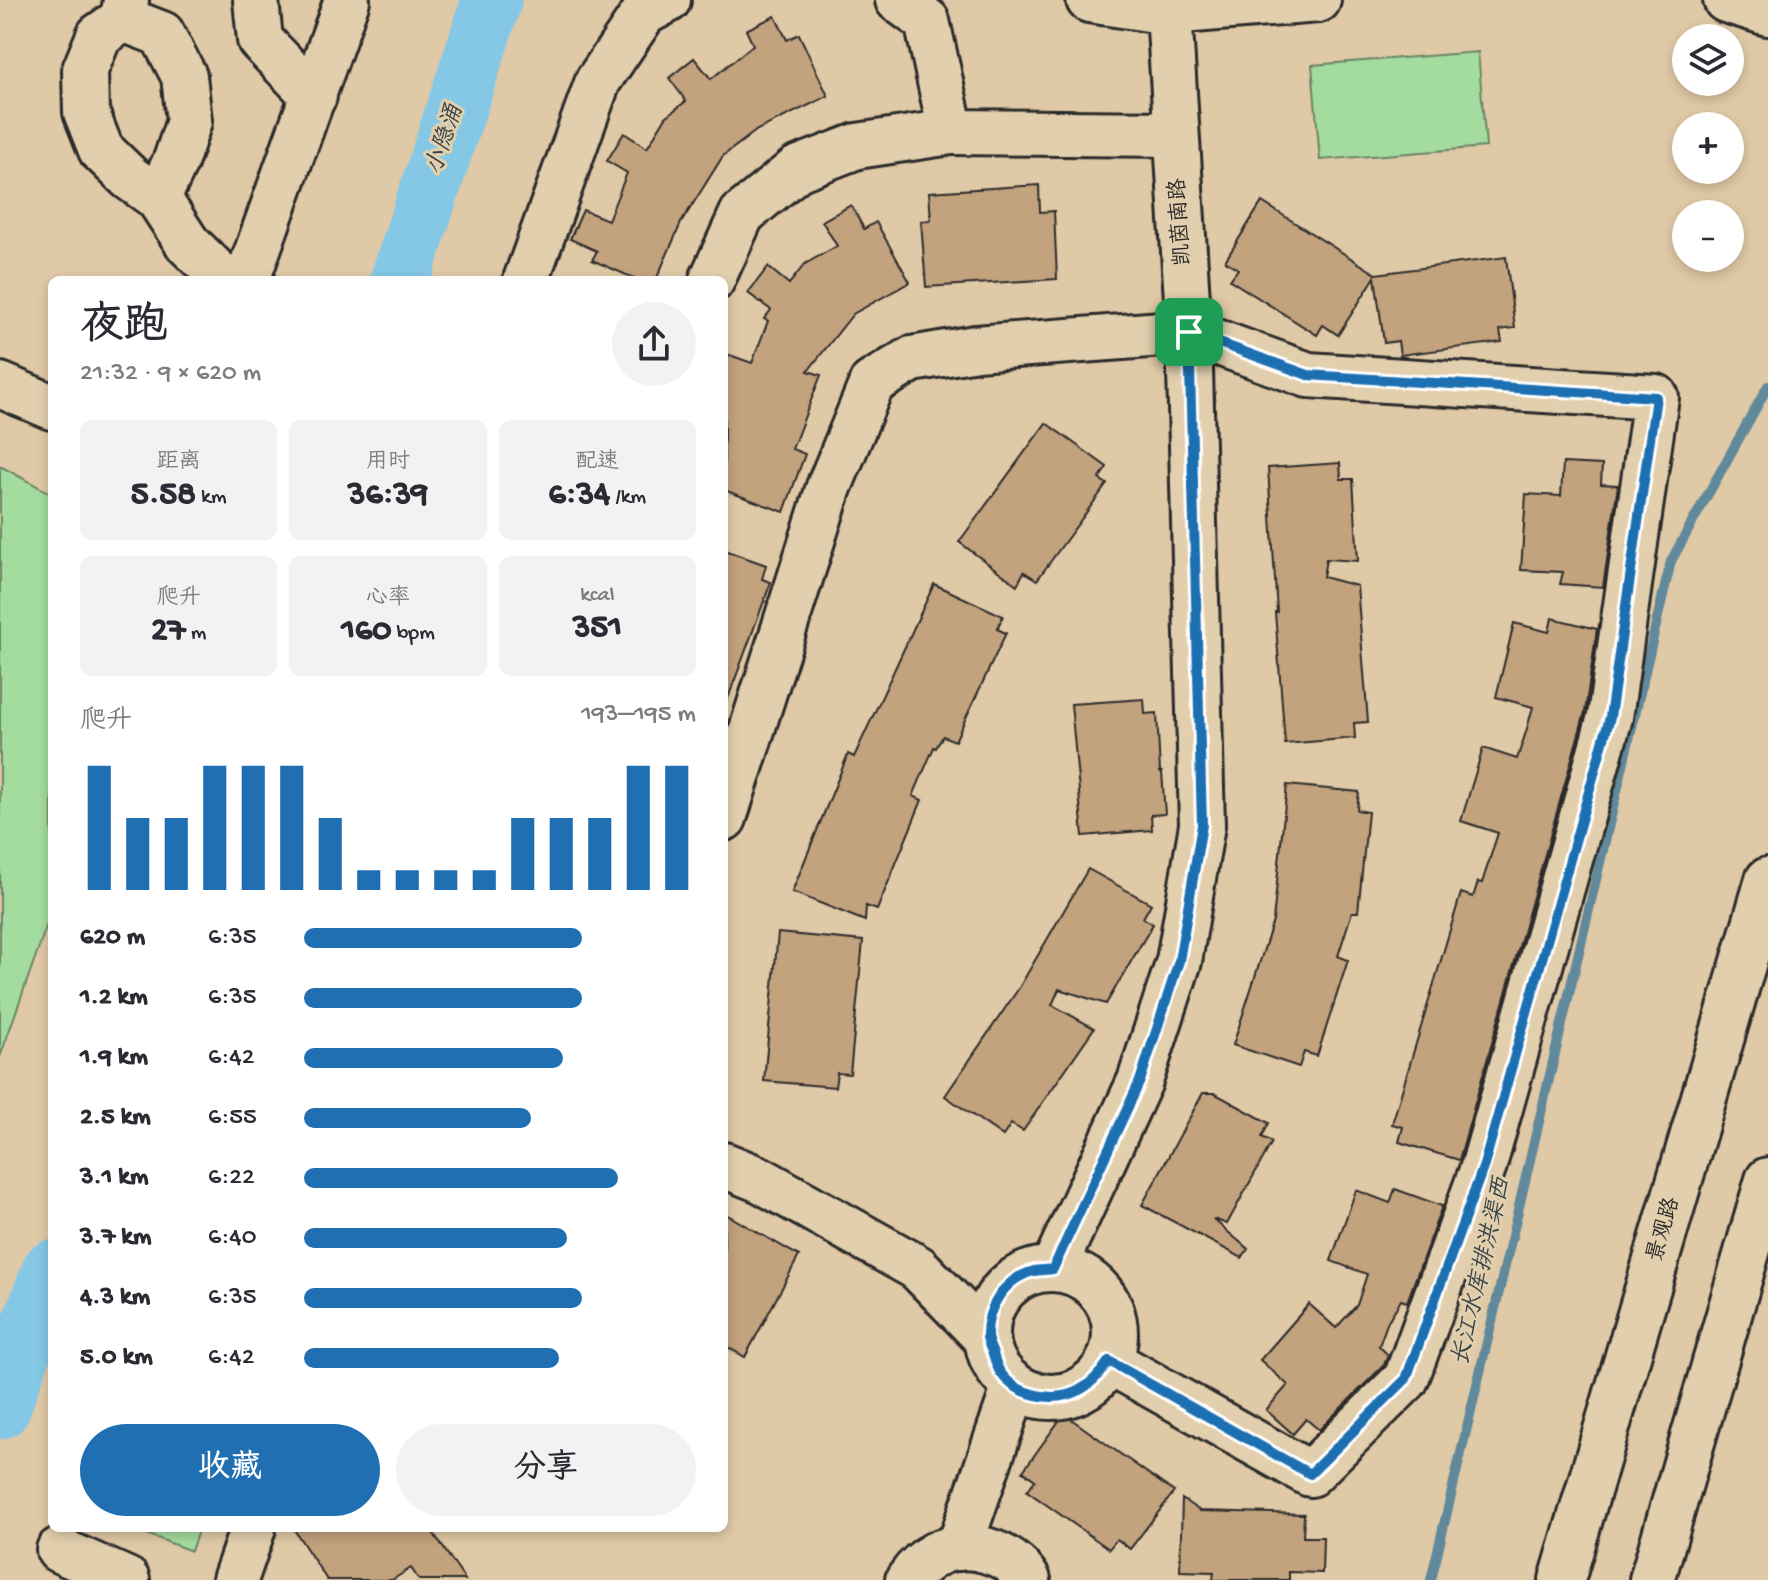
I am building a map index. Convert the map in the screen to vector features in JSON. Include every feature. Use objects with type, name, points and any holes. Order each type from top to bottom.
[{"type":"street","points":[[256,0],[260,40],[314,96]]},
{"type":"street","points":[[248,276],[347,0]]},
{"type":"street","points":[[527,276],[598,81],[644,13],[668,0]]},
{"type":"street","points":[[898,0],[927,21],[951,132]]},
{"type":"street","points":[[1089,0],[1169,12],[1318,0]]},
{"type":"street","points":[[1726,0],[1768,13]]},
{"type":"street","points":[[158,198],[176,160],[189,121],[184,76],[162,34],[124,9],[99,36],[85,70],[86,112],[101,150],[130,178],[158,198],[188,244],[221,276]]},
{"type":"street","name":"凯茵南路","points":[[1053,1269],[1140,1081],[1179,961],[1202,825],[1189,332],[1169,12]]},
{"type":"street","points":[[714,276],[742,214],[797,169],[857,146],[951,132],[1176,134]]},
{"type":"street","points":[[728,805],[829,487],[872,383],[912,359],[976,348],[1189,332],[1308,375],[1656,397],[1610,717],[1484,1165],[1406,1379],[1310,1474],[1109,1361]]},
{"type":"street","points":[[0,385],[48,405]]},
{"type":"street","name":"景观路","points":[[1562,1580],[1768,880]]},
{"type":"street","points":[[728,1167],[761,1180],[918,1268],[987,1339],[1000,1372],[1015,1386],[1035,1395],[1057,1397],[1078,1391],[1096,1379],[1109,1361],[1115,1340],[1114,1319],[1106,1298],[1091,1283],[1072,1273],[1053,1269],[1032,1272],[1014,1281],[999,1295],[989,1314],[987,1339]]},
{"type":"street","points":[[1652,1580],[1768,1180]]},
{"type":"street","points":[[959,1548],[1015,1386]]},
{"type":"street","points":[[235,1580],[252,1532]]},
{"type":"street","points":[[908,1580],[917,1567],[937,1554],[959,1548],[983,1549],[1005,1557],[1028,1580]]},
{"type":"street","points":[[58,1553],[127,1580]]},
{"type":"green space","points":[[1478,52],[1486,147],[1320,160],[1312,65]]},
{"type":"green space","points":[[0,466],[48,492],[48,921],[0,1057]]},
{"type":"green space","points":[[141,1532],[198,1532],[191,1551]]},
{"type":"building","points":[[775,16],[787,40],[799,34],[828,96],[757,130],[723,156],[681,223],[658,276],[629,276],[592,260],[597,251],[570,239],[583,210],[608,220],[627,173],[607,161],[624,133],[647,148],[666,117],[686,101],[669,78],[694,58],[711,79],[753,45],[746,30]]},
{"type":"building","points":[[1039,185],[1040,212],[1054,211],[1057,279],[926,287],[921,221],[931,220],[929,192]]},
{"type":"building","points":[[1262,202],[1376,274],[1506,257],[1515,328],[1500,330],[1502,342],[1400,355],[1398,341],[1384,343],[1375,277],[1338,335],[1323,325],[1317,335],[1230,280],[1238,269],[1225,261]]},
{"type":"building","points":[[851,205],[864,229],[876,222],[910,282],[853,314],[808,371],[821,375],[792,449],[805,454],[784,512],[728,491],[728,354],[752,363],[768,321],[764,319],[771,310],[748,293],[768,267],[789,284],[805,264],[837,246],[822,221]]},
{"type":"building","points":[[1046,423],[1107,467],[1099,479],[1107,484],[1037,580],[1024,572],[1017,585],[959,542]]},
{"type":"building","points":[[1340,463],[1341,479],[1353,479],[1358,561],[1326,559],[1323,577],[1357,586],[1368,722],[1354,723],[1355,738],[1285,744],[1268,468]]},
{"type":"building","points":[[1563,463],[1602,465],[1601,484],[1618,485],[1603,587],[1560,584],[1563,572],[1521,570],[1526,494],[1561,496]]},
{"type":"building","points":[[728,551],[766,565],[762,579],[771,582],[728,698]]},
{"type":"building","points":[[934,584],[1003,616],[997,629],[1006,633],[955,741],[943,736],[934,747],[913,796],[922,800],[877,910],[866,906],[865,921],[792,892],[848,754],[854,757]]},
{"type":"building","points":[[1552,618],[1597,629],[1585,712],[1459,1160],[1399,1142],[1403,1127],[1392,1124],[1461,893],[1473,897],[1478,882],[1482,883],[1498,833],[1461,821],[1483,748],[1517,759],[1533,707],[1496,697],[1514,623],[1549,632]]},
{"type":"building","points":[[1144,699],[1145,714],[1157,713],[1165,814],[1151,815],[1152,830],[1083,836],[1071,704]]},
{"type":"building","points":[[1287,785],[1359,792],[1357,810],[1368,812],[1358,912],[1352,912],[1338,956],[1348,960],[1317,1056],[1304,1052],[1299,1067],[1233,1045],[1273,921]]},
{"type":"building","points":[[1088,869],[1151,904],[1143,918],[1153,924],[1106,1004],[1059,989],[1052,1005],[1094,1028],[1023,1131],[1011,1124],[1003,1136],[945,1096],[1019,988]]},
{"type":"building","points":[[778,933],[863,941],[850,1074],[837,1073],[835,1087],[764,1081]]},
{"type":"building","points":[[1203,1093],[1214,1093],[1269,1123],[1262,1137],[1272,1142],[1227,1224],[1213,1219],[1248,1249],[1242,1258],[1142,1205]]},
{"type":"building","points":[[1395,1189],[1442,1206],[1407,1302],[1401,1300],[1388,1321],[1379,1346],[1388,1355],[1384,1365],[1319,1430],[1306,1419],[1293,1434],[1266,1410],[1288,1385],[1260,1360],[1309,1304],[1336,1328],[1357,1305],[1367,1274],[1331,1261],[1356,1190],[1390,1203]]},
{"type":"building","points":[[728,1215],[799,1256],[745,1357],[728,1347]]},
{"type":"building","points":[[1064,1414],[1174,1492],[1130,1549],[1117,1539],[1109,1549],[1027,1491],[1035,1480],[1023,1471]]},
{"type":"building","points":[[1182,1499],[1200,1511],[1304,1514],[1303,1537],[1323,1537],[1322,1573],[1289,1572],[1289,1580],[1213,1580],[1214,1572],[1180,1571]]},
{"type":"building","points":[[296,1532],[433,1532],[465,1580],[419,1580],[411,1568],[392,1580],[327,1580]]},
{"type":"waterway","name":"小隐涌","points":[[401,276],[492,0]]},
{"type":"waterway","name":"长江水库排洪渠西","points":[[1431,1580],[1671,561],[1768,386]]},
{"type":"waterway","name":"小隐涌","points":[[0,1409],[48,1281]]},
{"type":"route","points":[[1189,332],[1308,375],[1656,397],[1610,717],[1484,1165],[1406,1379],[1310,1474],[1109,1361],[1096,1379],[1078,1391],[1057,1397],[1035,1395],[1015,1386],[1000,1372],[987,1339],[989,1314],[999,1295],[1014,1281],[1032,1272],[1053,1269],[1140,1081],[1179,961],[1202,825],[1189,332]]}]
